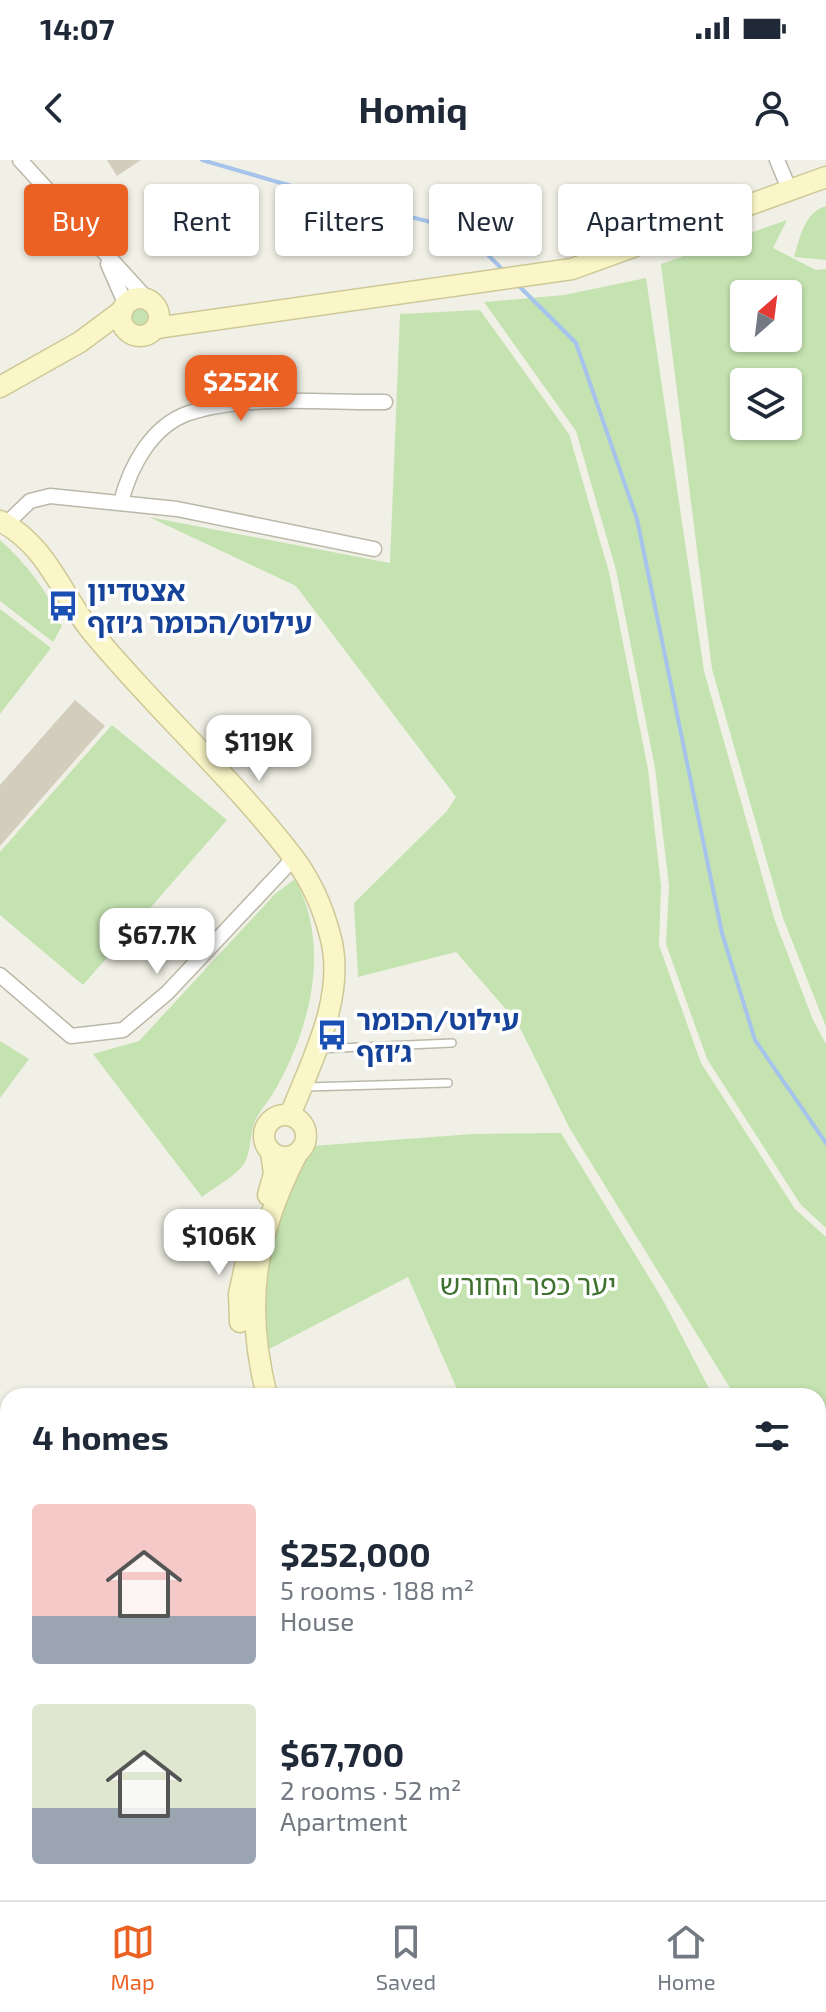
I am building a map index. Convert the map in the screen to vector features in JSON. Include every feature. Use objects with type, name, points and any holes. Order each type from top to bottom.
[{"type":"street","points":[[20,160],[41,184]]},
{"type":"street","points":[[777,160],[790,191]]},
{"type":"street","points":[[0,387],[80,342],[136,299],[154,313],[241,315],[572,269],[826,177]]},
{"type":"street","points":[[104,256],[124,307],[124,327],[133,335]]},
{"type":"street","points":[[106,256],[154,313]]},
{"type":"street","points":[[80,342],[145,336],[154,313]]},
{"type":"street","points":[[121,502],[129,471],[151,440],[187,413],[237,404],[385,402]]},
{"type":"street","points":[[290,1115],[315,1049],[336,979],[331,937],[311,882],[294,858],[89,628],[44,558],[3,522],[30,501],[50,496],[177,509],[374,549]]},
{"type":"street","points":[[0,975],[71,1036],[123,1030],[167,993],[294,858]]},
{"type":"street","points":[[252,1388],[241,1332],[239,1294],[247,1255],[274,1174],[271,1152],[264,1139],[266,1127],[276,1117],[290,1115],[299,1120],[306,1133],[264,1239],[255,1280],[253,1320],[266,1388]]},
{"type":"street","points":[[271,1152],[283,1157],[297,1154]]},
{"type":"lane","points":[[315,1049],[452,1043]]},
{"type":"lane","points":[[301,1087],[448,1083]]},
{"type":"green space","points":[[826,206],[826,260],[794,257],[808,220]]},
{"type":"green space","points":[[787,220],[773,248],[816,270],[826,269],[826,1027],[783,918],[712,669],[661,264],[684,256],[752,256],[752,232]]},
{"type":"green space","points":[[646,278],[704,671],[775,921],[813,1020],[826,1044],[826,1228],[801,1205],[707,1059],[666,944],[669,886],[655,768],[616,570],[576,431],[484,302],[564,295]]},
{"type":"green space","points":[[140,306],[151,313],[152,318],[145,329],[140,330],[129,323],[128,318],[135,307]]},
{"type":"green space","points":[[480,310],[569,434],[609,572],[648,769],[661,886],[659,945],[701,1063],[795,1209],[826,1237],[826,1388],[730,1388],[570,1129],[517,1022],[456,952],[358,977],[354,903],[447,811],[456,797],[296,586],[149,517],[390,563],[400,314]]},
{"type":"green space","points":[[0,540],[28,569],[51,602],[62,626],[53,642],[0,601]]},
{"type":"green space","points":[[0,609],[51,648],[0,714]]},
{"type":"green space","points":[[112,725],[227,820],[83,985],[0,915],[0,852]]},
{"type":"green space","points":[[295,879],[306,905],[312,933],[312,989],[306,1017],[285,1070],[255,1121],[245,1162],[202,1197],[93,1054],[139,1041],[275,894]]},
{"type":"green space","points":[[0,1041],[29,1059],[0,1098]]},
{"type":"green space","name":"יער כפר החורש","points":[[561,1133],[663,1300],[709,1388],[457,1388],[408,1277],[267,1350],[261,1286],[298,1147],[473,1134]]},
{"type":"building","points":[[107,160],[141,160],[117,176]]},
{"type":"building","points":[[75,700],[105,726],[0,846],[0,785]]},
{"type":"waterway","points":[[202,160],[326,196],[463,230],[505,272]]},
{"type":"waterway","points":[[517,284],[576,343],[637,519],[722,933],[755,1040],[826,1143]]},
{"type":"place","name":"אצטדיון עילוט/הכומר ג׳וזף","points":[[63,606]]},
{"type":"place","name":"עילוט/הכומר ג׳וזף","points":[[332,1035]]}]
